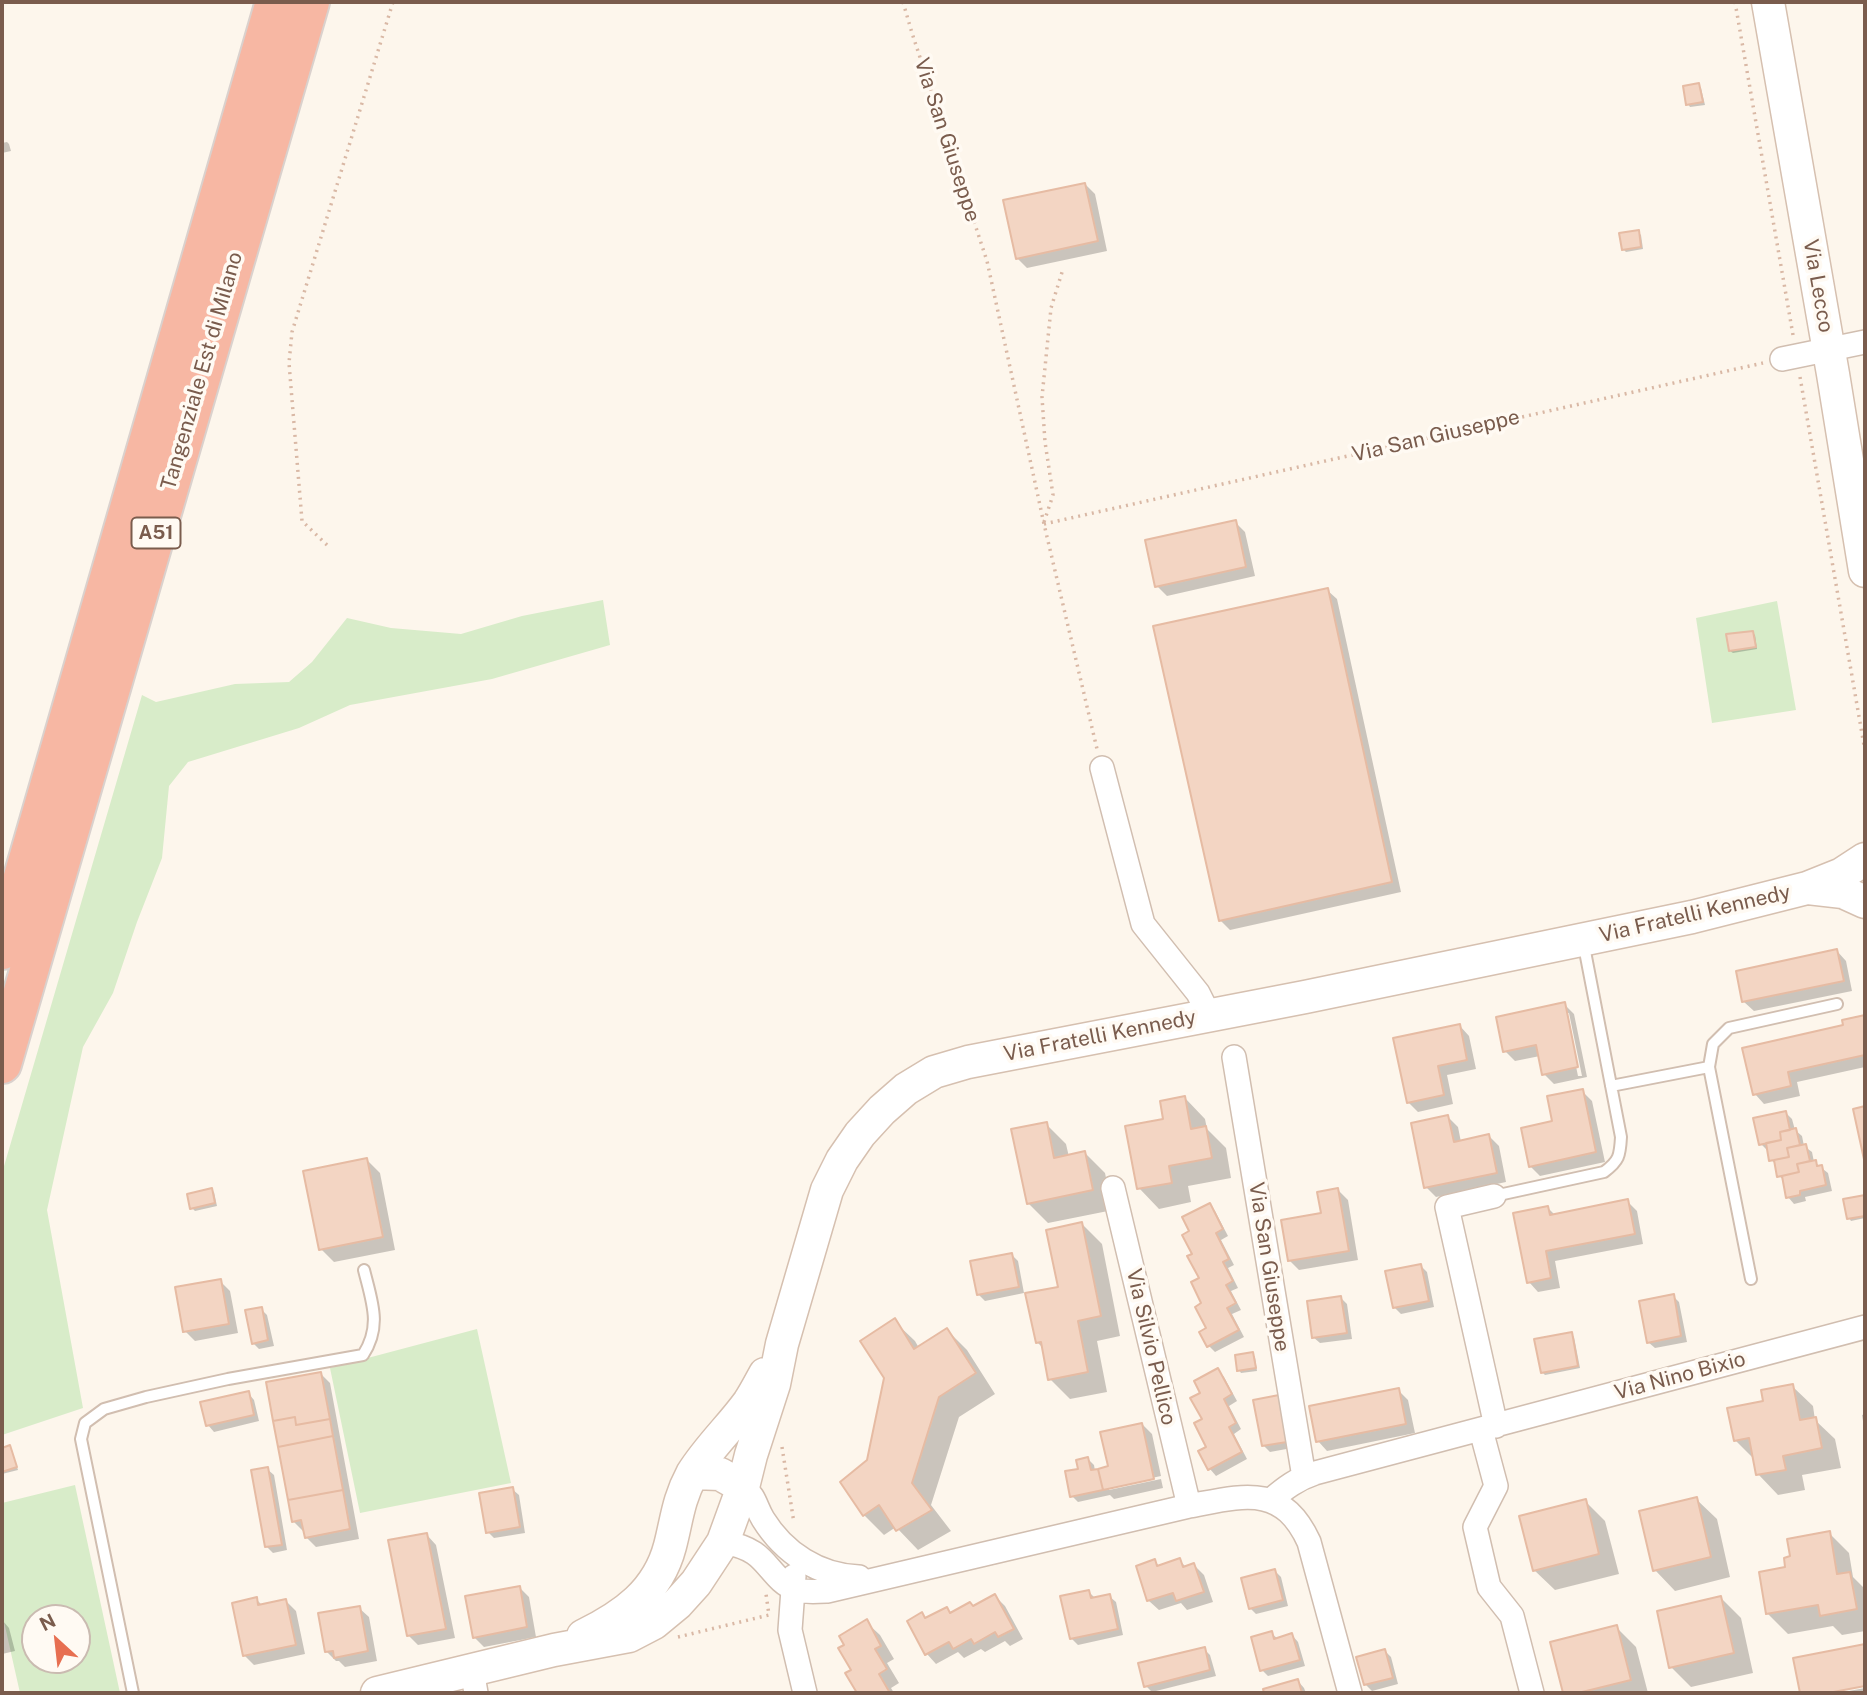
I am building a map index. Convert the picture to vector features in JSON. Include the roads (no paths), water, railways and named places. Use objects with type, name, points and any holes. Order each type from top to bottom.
[{"type":"highway","name":"Tangenziale Est di Milano","points":[[2,950],[275,2]]},
{"type":"highway","name":"Tangenziale Est di Milano","points":[[2,1064],[310,2]]},
{"type":"street","name":"Via Lecco","points":[[1768,2],[1865,571]]},
{"type":"street","points":[[1783,359],[1865,342]]},
{"type":"street","points":[[1102,768],[1143,924],[1198,993],[1209,1015]]},
{"type":"street","name":"Via Fratelli Kennedy","points":[[743,1486],[827,1190],[842,1160],[860,1134],[906,1089],[934,1072],[968,1062],[1697,916],[1807,888],[1842,874],[1865,859]]},
{"type":"street","points":[[1865,866],[1865,892]]},
{"type":"street","name":"Via Fratelli Kennedy","points":[[1807,888],[1843,892],[1865,902]]},
{"type":"street","name":"Via San Giuseppe","points":[[1234,1057],[1304,1477]]},
{"type":"street","name":"Via Silvio Pellico","points":[[1113,1188],[1189,1506]]},
{"type":"street","points":[[1494,1196],[1447,1207],[1488,1428],[1496,1486],[1475,1527],[1489,1587],[1512,1616],[1532,1693]]},
{"type":"street","name":"Via Nino Bixio","points":[[1280,1504],[1287,1486],[1304,1477],[1865,1327]]},
{"type":"street","name":"Via Fratelli Kennedy","points":[[684,1493],[750,1400],[782,1344]]},
{"type":"street","points":[[377,1693],[474,1682],[554,1650],[611,1622],[635,1604],[663,1567],[684,1493],[720,1474],[752,1493],[771,1531],[793,1553],[830,1574],[887,1576]]},
{"type":"street","points":[[554,1650],[629,1636],[654,1623],[677,1604],[696,1583],[723,1542],[743,1486]]},
{"type":"street","points":[[684,1493],[684,1525],[695,1533],[737,1545],[755,1554],[792,1589],[805,1592],[827,1591],[1189,1506],[1244,1498],[1280,1504],[1301,1524],[1309,1542],[1350,1693]]},
{"type":"street","points":[[793,1553],[790,1630],[805,1693]]},
{"type":"lane","name":"Via Fratelli Kennedy","points":[[1494,1196],[1604,1172],[1615,1165],[1620,1154],[1621,1137],[1583,940]]},
{"type":"lane","points":[[1751,1279],[1709,1067],[1713,1044],[1729,1028],[1837,1004]]},
{"type":"lane","points":[[1611,1086],[1709,1067]]},
{"type":"lane","points":[[133,1693],[81,1439],[85,1423],[104,1409],[146,1397],[363,1355],[374,1330],[373,1308],[364,1270]]}]
